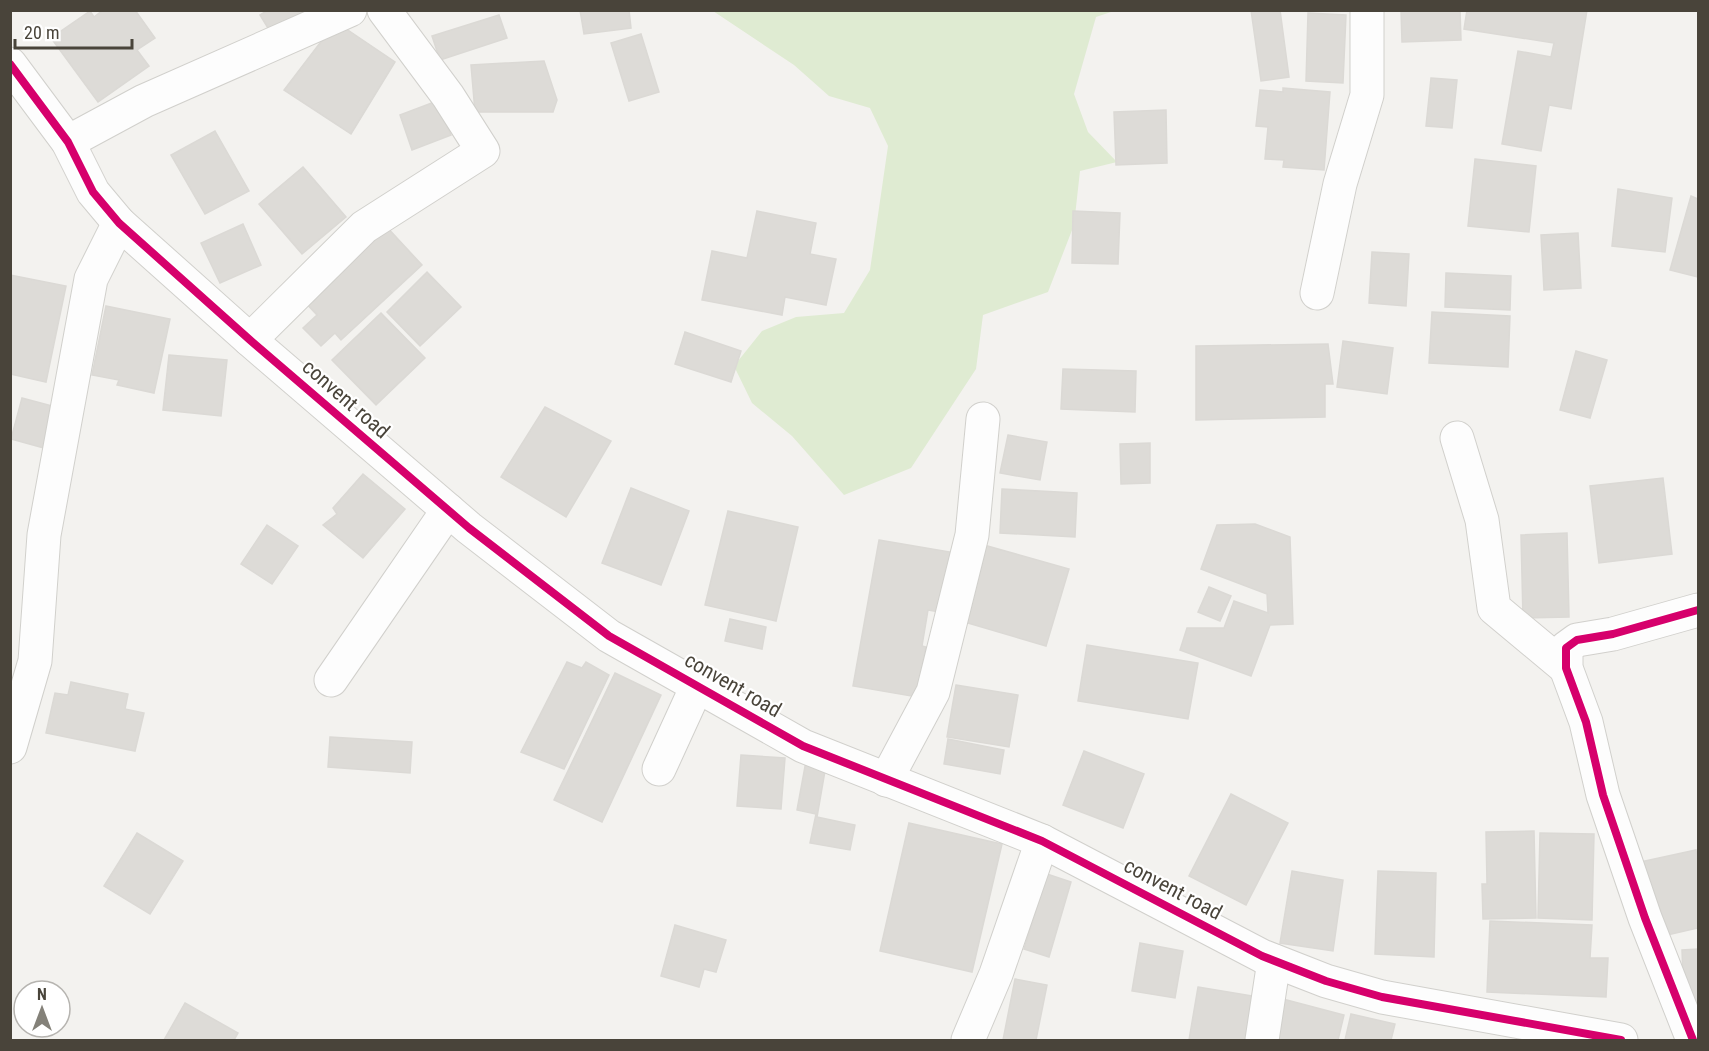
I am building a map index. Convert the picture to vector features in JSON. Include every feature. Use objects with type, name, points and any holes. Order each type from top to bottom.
[{"type":"street","points":[[68,142],[144,101],[350,10]]},
{"type":"street","points":[[250,340],[364,227],[483,151],[448,96],[384,10]]},
{"type":"street","points":[[1317,293],[1340,184],[1366,95],[1366,10]]},
{"type":"street","name":"convent road","points":[[10,64],[68,142],[93,192],[119,224],[448,510],[609,636],[803,746],[1042,841],[1274,961],[1326,981],[1383,997],[1621,1041]]},
{"type":"street","points":[[10,747],[35,661],[25,604],[44,535],[91,279],[119,224]]},
{"type":"street","points":[[886,780],[933,692],[972,535],[983,419]]},
{"type":"street","points":[[1457,438],[1482,520],[1494,608],[1566,668]]},
{"type":"street","points":[[331,680],[448,510]]},
{"type":"street","points":[[1693,1041],[1645,918],[1603,795],[1586,722],[1566,668],[1566,648],[1577,640],[1613,634],[1698,610]]},
{"type":"street","points":[[659,769],[696,686]]},
{"type":"street","points":[[968,1041],[996,974],[1042,841]]},
{"type":"street","points":[[1262,1041],[1274,961]]},
{"type":"green space","points":[[713,11],[1114,11],[1096,17],[1074,94],[1088,132],[1117,162],[1080,171],[1074,225],[1048,292],[983,315],[976,369],[911,468],[844,495],[792,436],[752,403],[734,366],[762,331],[796,317],[844,313],[870,270],[888,146],[870,108],[829,96],[794,65]]},
{"type":"building","points":[[103,10],[135,10],[155,38],[137,50],[149,66],[98,102],[51,38],[90,11],[94,17]]},
{"type":"building","points":[[268,10],[308,10],[311,16],[274,38],[260,15]]},
{"type":"building","points":[[580,10],[629,10],[631,28],[584,34]]},
{"type":"building","points":[[1251,10],[1280,10],[1289,77],[1261,81]]},
{"type":"building","points":[[1401,10],[1460,10],[1461,40],[1402,42]]},
{"type":"building","points":[[1467,10],[1587,10],[1571,109],[1549,105],[1541,151],[1502,144],[1518,51],[1551,57],[1554,43],[1464,29]]},
{"type":"building","points":[[1308,13],[1346,15],[1343,83],[1306,81]]},
{"type":"building","points":[[499,15],[507,38],[440,60],[432,36]]},
{"type":"building","points":[[336,22],[395,62],[351,134],[284,90]]},
{"type":"building","points":[[641,34],[659,92],[629,101],[611,43]]},
{"type":"building","points":[[544,61],[557,100],[553,112],[475,112],[471,65]]},
{"type":"building","points":[[1431,78],[1457,80],[1452,128],[1426,126]]},
{"type":"building","points":[[1283,88],[1330,92],[1324,170],[1283,167],[1284,160],[1265,159],[1268,127],[1256,126],[1260,90],[1283,92]]},
{"type":"building","points":[[437,101],[451,135],[412,150],[400,115]]},
{"type":"building","points":[[1166,110],[1167,163],[1116,165],[1114,112]]},
{"type":"building","points":[[215,131],[249,191],[205,214],[171,155]]},
{"type":"building","points":[[1475,159],[1536,166],[1529,232],[1468,226]]},
{"type":"building","points":[[303,167],[346,217],[302,254],[259,204]]},
{"type":"building","points":[[1618,189],[1672,198],[1665,252],[1612,246]]},
{"type":"building","points":[[1691,196],[1698,199],[1698,277],[1670,270]]},
{"type":"building","points":[[757,211],[816,223],[810,254],[836,259],[826,305],[785,297],[782,315],[702,300],[712,251],[747,258]]},
{"type":"building","points":[[1073,211],[1120,213],[1118,264],[1072,263]]},
{"type":"building","points":[[243,224],[261,265],[220,283],[201,243]]},
{"type":"building","points":[[384,224],[422,265],[341,340],[335,333],[321,346],[303,328],[317,315],[302,299]]},
{"type":"building","points":[[1578,233],[1581,288],[1544,290],[1541,235]]},
{"type":"building","points":[[1372,252],[1409,254],[1406,306],[1369,303]]},
{"type":"building","points":[[427,272],[461,307],[420,346],[387,312]]},
{"type":"building","points":[[1446,273],[1511,276],[1510,310],[1445,307]]},
{"type":"building","points":[[10,275],[66,286],[46,382],[10,374]]},
{"type":"building","points":[[106,306],[170,319],[154,393],[117,385],[119,380],[92,375]]},
{"type":"building","points":[[1432,312],[1510,316],[1508,367],[1429,363]]},
{"type":"building","points":[[381,313],[425,358],[376,405],[332,360]]},
{"type":"building","points":[[685,332],[741,351],[731,382],[675,364]]},
{"type":"building","points":[[1343,341],[1393,348],[1387,394],[1337,387]]},
{"type":"building","points":[[1328,344],[1333,384],[1325,384],[1325,417],[1196,420],[1196,346]]},
{"type":"building","points":[[1576,351],[1607,360],[1590,418],[1560,410]]},
{"type":"building","points":[[169,355],[227,360],[221,416],[163,410]]},
{"type":"building","points":[[1063,369],[1136,371],[1135,412],[1061,409]]},
{"type":"building","points":[[22,398],[56,407],[44,448],[11,439]]},
{"type":"building","points":[[545,407],[611,441],[566,517],[501,477]]},
{"type":"building","points":[[1008,435],[1047,442],[1040,480],[1000,473]]},
{"type":"building","points":[[1150,443],[1150,483],[1121,484],[1120,444]]},
{"type":"building","points":[[363,474],[405,509],[363,558],[323,525],[337,514],[333,508]]},
{"type":"building","points":[[1663,478],[1672,554],[1599,563],[1590,486]]},
{"type":"building","points":[[631,488],[689,511],[661,585],[602,563]]},
{"type":"building","points":[[1002,489],[1077,493],[1075,537],[1000,533]]},
{"type":"building","points":[[728,511],[798,527],[776,621],[705,605]]},
{"type":"building","points":[[1255,524],[1290,537],[1293,624],[1270,625],[1251,676],[1180,650],[1187,628],[1224,628],[1234,601],[1268,613],[1267,594],[1201,569],[1217,525]]},
{"type":"building","points":[[267,525],[298,546],[272,584],[241,564]]},
{"type":"building","points":[[1567,533],[1569,617],[1523,618],[1521,535]]},
{"type":"building","points":[[879,540],[956,553],[945,613],[928,610],[922,646],[926,647],[917,697],[853,686]]},
{"type":"building","points":[[984,545],[1069,569],[1046,646],[961,621]]},
{"type":"building","points":[[1209,587],[1231,596],[1220,621],[1198,612]]},
{"type":"building","points":[[730,619],[766,627],[762,649],[725,641]]},
{"type":"building","points":[[1087,645],[1198,663],[1188,719],[1078,701]]},
{"type":"building","points":[[567,662],[582,668],[586,662],[609,675],[564,769],[521,752]]},
{"type":"building","points":[[615,673],[661,695],[602,822],[554,800]]},
{"type":"building","points":[[71,682],[128,694],[125,709],[144,713],[135,751],[46,733],[55,693],[68,695]]},
{"type":"building","points":[[956,685],[1018,695],[1009,747],[947,737]]},
{"type":"building","points":[[330,737],[412,742],[410,773],[328,767]]},
{"type":"building","points":[[948,739],[1004,750],[1000,774],[944,764]]},
{"type":"building","points":[[1084,751],[1144,774],[1123,828],[1063,805]]},
{"type":"building","points":[[741,755],[785,758],[781,809],[737,806]]},
{"type":"building","points":[[806,761],[826,765],[817,817],[855,825],[850,850],[810,843],[816,814],[797,810]]},
{"type":"building","points":[[1231,794],[1288,823],[1246,905],[1189,876]]},
{"type":"building","points":[[909,823],[1002,844],[972,972],[880,951]]},
{"type":"building","points":[[1534,831],[1536,918],[1483,919],[1482,884],[1487,884],[1486,832]]},
{"type":"building","points":[[137,833],[183,861],[150,914],[104,886]]},
{"type":"building","points":[[1540,833],[1594,834],[1592,920],[1538,918]]},
{"type":"building","points":[[1696,850],[1698,928],[1658,937],[1640,862]]},
{"type":"building","points":[[1292,871],[1343,880],[1333,951],[1280,943]]},
{"type":"building","points":[[1378,871],[1436,873],[1434,957],[1375,954]]},
{"type":"building","points":[[1047,874],[1071,882],[1049,957],[1024,949]]},
{"type":"building","points":[[1490,921],[1592,925],[1590,958],[1608,958],[1606,997],[1487,992]]},
{"type":"building","points":[[675,925],[726,940],[716,972],[704,969],[699,987],[661,976]]},
{"type":"building","points":[[1140,943],[1183,951],[1175,998],[1132,991]]},
{"type":"building","points":[[1698,949],[1698,1028],[1685,1028],[1682,950]]},
{"type":"building","points":[[1015,979],[1047,985],[1036,1040],[1003,1040]]},
{"type":"building","points":[[1198,987],[1265,998],[1258,1040],[1189,1040]]},
{"type":"building","points":[[1283,999],[1344,1015],[1338,1040],[1272,1040]]},
{"type":"building","points":[[185,1003],[238,1033],[234,1040],[164,1040]]},
{"type":"building","points":[[1351,1014],[1395,1024],[1391,1040],[1345,1040]]},
{"type":"cycle path","points":[[10,64],[68,142],[93,192],[119,223],[250,340],[469,528],[609,636],[803,746],[1042,841],[1262,956],[1326,981],[1382,997],[1621,1040]]},
{"type":"cycle path","points":[[1693,1040],[1645,918],[1603,795],[1586,722],[1566,668],[1566,648],[1577,640],[1613,634],[1698,610]]}]
